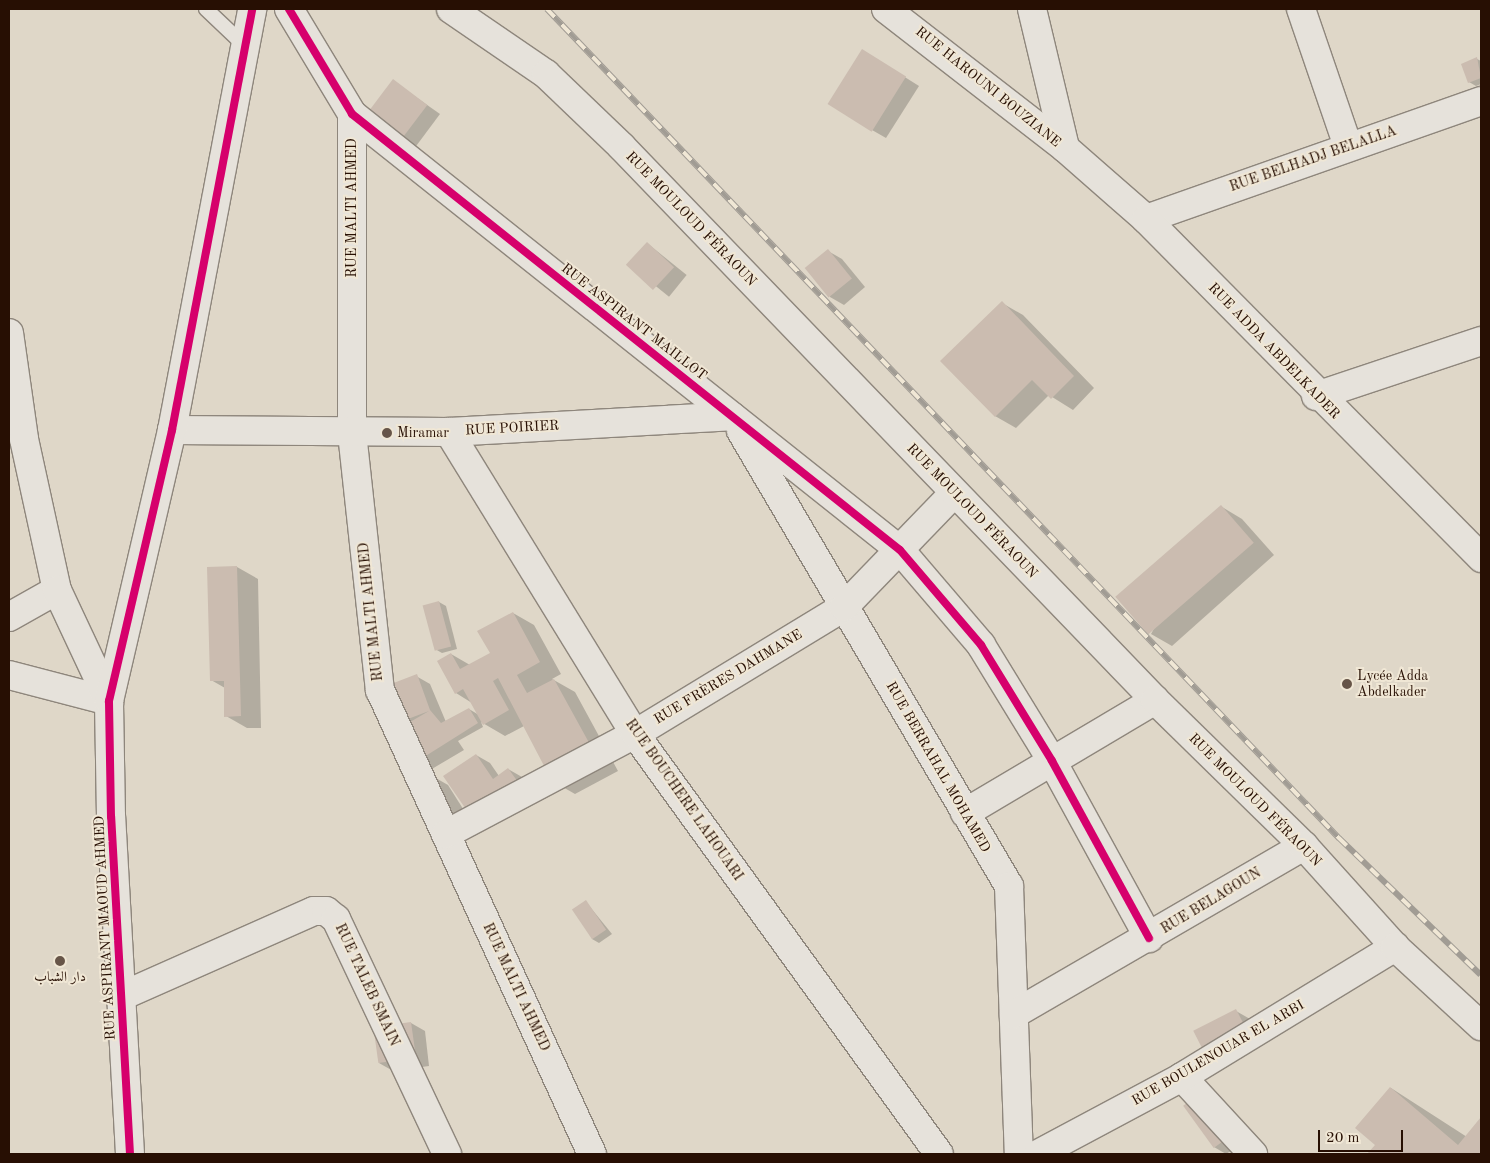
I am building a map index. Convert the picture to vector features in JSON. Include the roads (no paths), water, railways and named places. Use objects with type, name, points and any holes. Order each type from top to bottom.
[{"type":"street","points":[[109,701],[172,430],[252,9]]},
{"type":"street","points":[[289,9],[352,114]]},
{"type":"street","name":"RUE MOULOUD FÉRAOUN","points":[[451,9],[546,74],[1155,700],[1304,846],[1395,947],[1481,1026]]},
{"type":"street","name":"RUE HAROUNI BOUZIANE","points":[[886,9],[1065,148]]},
{"type":"street","points":[[1032,9],[1065,148]]},
{"type":"street","points":[[1301,9],[1348,146]]},
{"type":"street","name":"RUE BELHADJ BELALLA","points":[[1146,218],[1481,101]]},
{"type":"street","name":"RUE ASPIRANT MAILLOT","points":[[352,114],[900,550],[981,645],[1052,761],[1150,938]]},
{"type":"street","name":"RUE MALTI AHMED","points":[[352,114],[352,433],[380,690],[592,1154]]},
{"type":"street","name":"RUE ADDA ABDELKADER","points":[[1065,148],[1146,218],[1316,396],[1481,558]]},
{"type":"street","points":[[9,333],[9,350],[57,590],[109,701]]},
{"type":"street","points":[[1316,396],[1481,341]]},
{"type":"street","name":"RUE POIRIER","points":[[172,430],[352,433],[449,432],[732,416]]},
{"type":"street","name":"RUE BERRAHAL MOHAMED","points":[[732,416],[1009,886],[1019,1154]]},
{"type":"street","name":"RUE BOUCHERE LAHOUARI","points":[[449,432],[635,734],[939,1154]]},
{"type":"street","name":"RUE FRÈRES DAHMANE","points":[[446,834],[635,734],[844,607],[954,493]]},
{"type":"street","points":[[9,617],[57,590]]},
{"type":"street","points":[[9,674],[109,701]]},
{"type":"street","points":[[965,813],[1155,700]]},
{"type":"street","name":"RUE ASPIRANT MAOUD AHMED","points":[[109,701],[130,1154]]},
{"type":"street","name":"RUE BELAGOUN","points":[[1014,1014],[1150,938],[1304,846]]},
{"type":"street","name":"RUE TALEB SMAIN","points":[[122,996],[314,912],[326,911],[336,920],[447,1154]]},
{"type":"street","name":"RUE BOULENOUAR EL ARBI","points":[[1038,1154],[1182,1077],[1395,947]]},
{"type":"street","points":[[1182,1077],[1253,1154]]},
{"type":"lane","points":[[206,9],[245,46]]},
{"type":"railway","points":[[547,9],[1339,838],[1481,975]]},
{"type":"place","name":"Miramar","points":[[387,433]]},
{"type":"place","name":"Lycée Adda Abdelkader","points":[[1347,684]]},
{"type":"place","name":"دار الشباب","points":[[60,961]]}]
